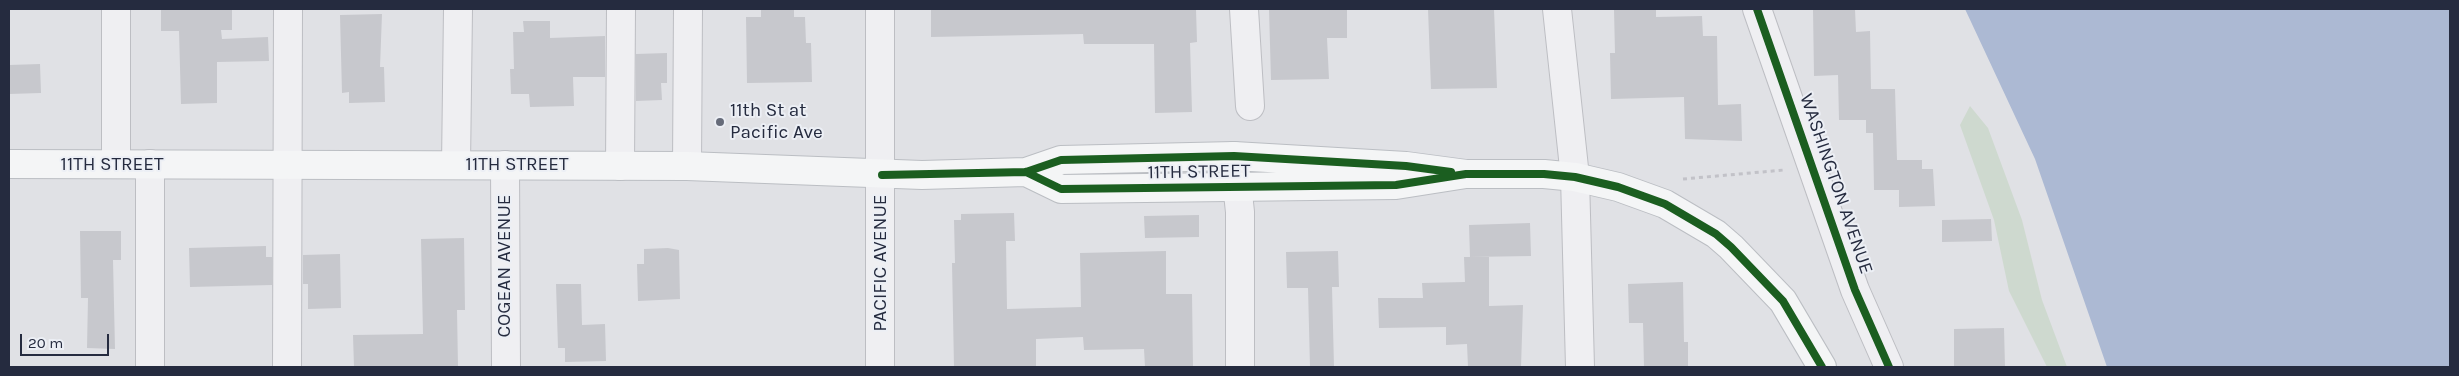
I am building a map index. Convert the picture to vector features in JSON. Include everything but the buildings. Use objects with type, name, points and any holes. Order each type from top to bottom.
[{"type":"main road","name":"11TH STREET","points":[[9,164],[687,166],[882,175],[1026,172],[1061,160],[1234,156],[1406,166],[1466,174],[1544,174],[1575,177],[1618,187],[1650,198],[1716,234],[1746,261],[1783,301],[1822,367]]},
{"type":"main road","name":"11TH STREET","points":[[1026,172],[1061,189],[1396,185],[1466,174]]},
{"type":"street","points":[[116,9],[116,164]]},
{"type":"street","points":[[287,367],[288,9]]},
{"type":"street","points":[[456,165],[458,9]]},
{"type":"street","points":[[620,166],[621,9]]},
{"type":"street","points":[[687,166],[688,9]]},
{"type":"street","name":"PACIFIC AVENUE","points":[[880,9],[882,175],[880,367]]},
{"type":"street","points":[[1244,9],[1250,106]]},
{"type":"street","points":[[1557,9],[1575,177],[1580,367]]},
{"type":"street","name":"WASHINGTON AVENUE","points":[[1757,9],[1856,290],[1889,367]]},
{"type":"street","points":[[1234,156],[1240,212],[1240,367]]},
{"type":"street","points":[[150,164],[150,367]]},
{"type":"street","name":"COGEAN AVENUE","points":[[505,165],[506,367]]},
{"type":"path","points":[[1678,180],[1789,170]]},
{"type":"shaded area","points":[[1970,106],[1988,128],[2022,220],[2042,300],[2067,367],[2047,367],[2009,291],[1994,220],[1960,125]]},
{"type":"water","points":[[1965,9],[2450,9],[2450,367],[2107,367],[2035,159]]},
{"type":"cycle path","points":[[1757,9],[1855,290],[1889,367]]},
{"type":"cycle path","points":[[882,175],[1026,172],[1061,160],[1234,156],[1406,166],[1451,172]]},
{"type":"cycle path","points":[[1026,172],[1061,189],[1396,185],[1466,174],[1544,174],[1575,177],[1618,187],[1665,204],[1716,234],[1731,247],[1783,301],[1822,367]]},
{"type":"place","name":"11th St at Pacific Ave","points":[[720,122]]}]
